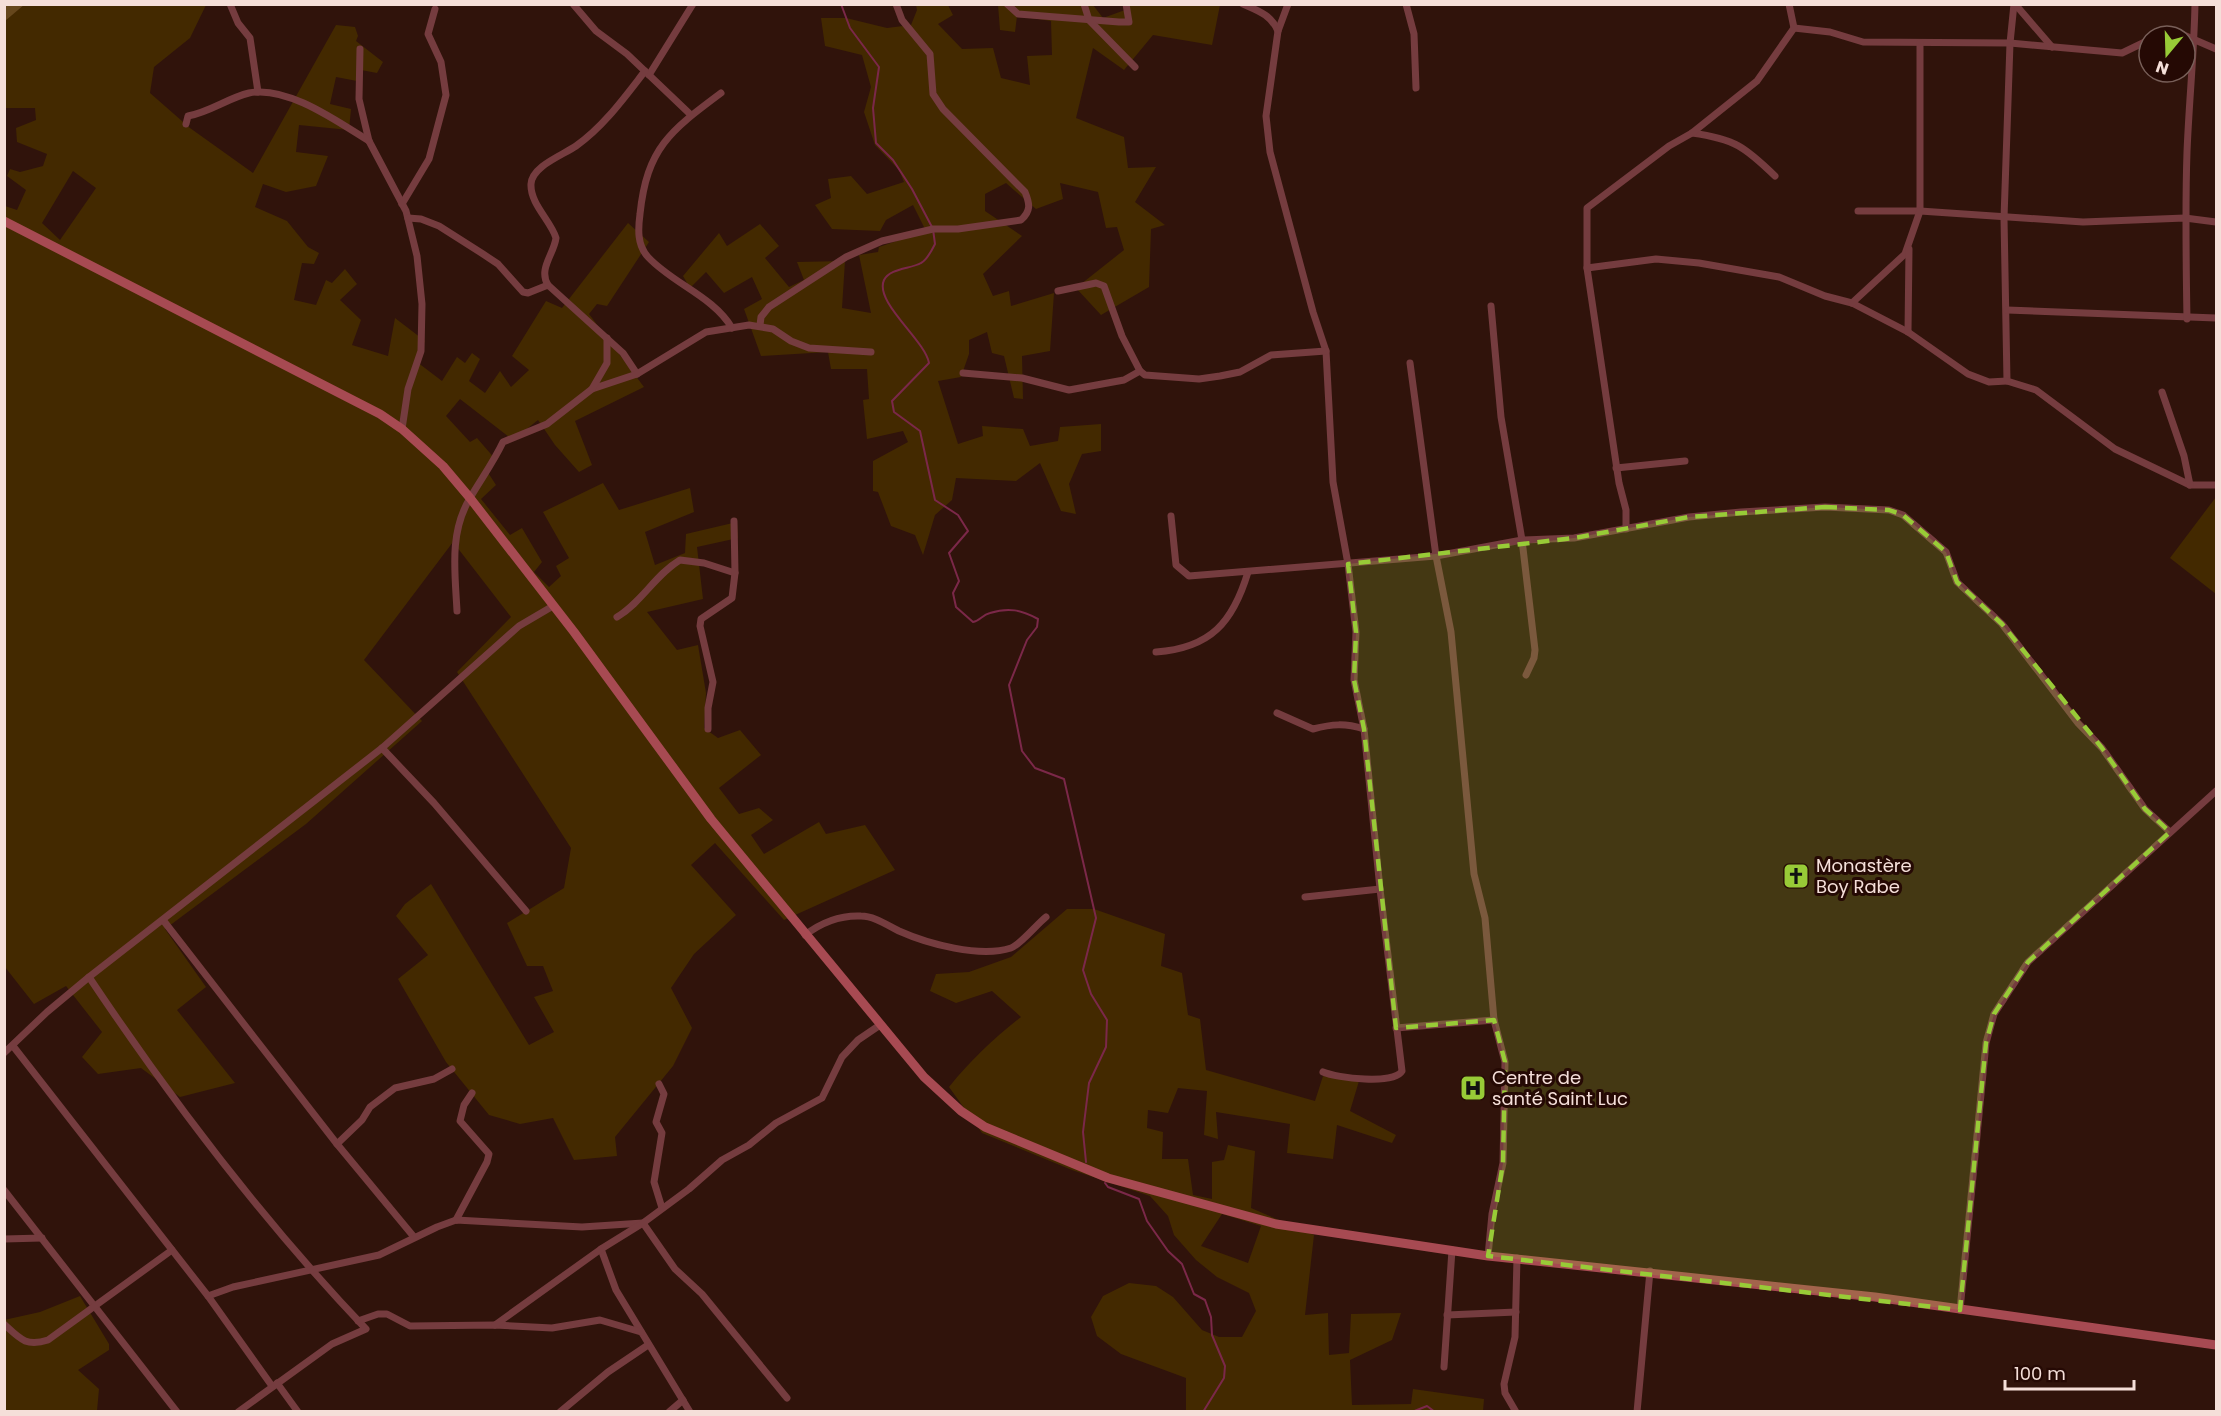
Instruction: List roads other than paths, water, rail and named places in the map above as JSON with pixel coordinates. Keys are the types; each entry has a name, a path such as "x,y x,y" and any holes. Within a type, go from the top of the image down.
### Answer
{"main road":[{"path":"4,220 380,414 402,429 443,466 553,606 711,819 806,935 924,1077 961,1111 985,1127 1108,1178 1276,1224 1488,1256 1650,1271 2217,1345"}],"street":[{"path":"230,4 238,23 250,38 258,92"},
{"path":"573,4 596,31 647,73 691,115"},
{"path":"637,374 623,353 543,278 556,238 553,228 534,197 531,184 536,172 593,132 616,108 647,73 693,4"},
{"path":"760,325 761,317 769,307 846,257 882,241 933,229 958,229 1021,220 1028,214 1030,205 1025,192 943,109 933,94 930,54 902,20 896,4"},
{"path":"1007,4 1018,14 1129,22 1126,4"},
{"path":"1084,4 1089,20 1135,68"},
{"path":"1244,4 1274,21 1278,31"},
{"path":"1288,4 1278,31 1266,116 1270,152 1312,312 1326,351 1333,482 1348,564 1356,632 1354,680 1364,729 1402,1071 1400,1075 1350,1079 1323,1072"},
{"path":"1406,4 1414,34 1416,88"},
{"path":"1626,529 1626,510 1616,468 1587,268 1587,208 1669,146 1692,133 1757,81 1794,28 1790,4"},
{"path":"2007,381 2004,218 2010,43 2014,4"},
{"path":"2014,4 2052,47"},
{"path":"2194,24 2195,4"},
{"path":"402,204 429,159 446,95 441,62 428,34 435,9"},
{"path":"1794,28 1830,32 1863,42 2010,43 2122,53 2137,46"},
{"path":"2197,41 2217,49"},
{"path":"1852,303 1905,254 1920,211 1920,42"},
{"path":"360,49 359,99 369,141 408,218 417,256 423,332 417,367 405,401 402,429"},
{"path":"2187,319 2185,218 2192,84"},
{"path":"186,124 188,116 210,110 249,93 258,92 288,97 369,141"},
{"path":"721,93 691,115 657,150 647,170 638,228 640,246 648,258 700,298 717,306 732,328"},
{"path":"1692,133 1723,139 1747,149 1775,176"},
{"path":"1858,211 1920,211 2083,222 2185,218 2217,222"},
{"path":"408,218 421,219 439,226 483,254 498,264 524,292 548,285"},
{"path":"1908,332 1909,246"},
{"path":"1587,268 1656,259 1699,263 1779,277 1825,296 1852,303 1908,332 1968,375 1989,382 2007,381 2036,390 2115,449 2190,485 2217,485"},
{"path":"1058,291 1096,283 1104,286 1122,336 1140,371 1145,375 1199,379 1240,372 1271,355 1326,351"},
{"path":"1491,306 1501,417 1522,540 1535,650 1527,675"},
{"path":"2007,310 2187,319 2217,318"},
{"path":"457,611 454,544 460,518 470,498 486,476 503,442 548,424 592,389 637,374 706,332 760,325 809,348 871,352"},
{"path":"592,389 607,363 607,338"},
{"path":"1410,363 1436,556 1451,632 1474,874 1485,918 1494,1020 1506,1062 1503,1163 1492,1214 1488,1256"},
{"path":"963,373 1022,378 1069,390 1124,380 1140,371"},
{"path":"2162,392 2184,456 2190,485"},
{"path":"1616,468 1685,461"},
{"path":"1171,516 1176,565 1188,576 1436,556 1522,540 1574,538 1689,517 1825,507 1878,509 1903,515 1946,552 1958,582 2002,624 2078,723 2102,748 2145,809 2170,832"},
{"path":"708,729 708,708 713,682 700,626 702,619 732,598 735,573 734,521"},
{"path":"617,617 631,608 668,567 680,560 704,563 735,573"},
{"path":"1156,652 1193,645 1224,623 1235,609 1248,572"},
{"path":"4,1053 47,1012 89,977 382,748 519,626 553,606"},
{"path":"1276,713 1313,729 1332,724 1348,724 1364,729"},
{"path":"382,748 434,803 526,911"},
{"path":"1960,1310 1986,1043 1994,1014 2028,962 2217,791"},
{"path":"1305,897 1380,889"},
{"path":"806,935 819,924 838,918 862,916 937,944 973,951 995,950 1013,948 1046,917"},
{"path":"163,920 337,1144 414,1237"},
{"path":"89,977 152,1070 310,1269 366,1329 332,1344 238,1412"},
{"path":"1396,1028 1494,1020"},
{"path":"495,1325 601,1249 643,1223 689,1189 722,1160 749,1145 776,1123 822,1098 842,1057 858,1040 880,1025"},
{"path":"13,1046 298,1412"},
{"path":"337,1144 362,1120 370,1107 395,1088 434,1079 452,1070"},
{"path":"659,1084 664,1094 656,1122 662,1133 654,1182 662,1208"},
{"path":"456,1221 489,1154 460,1121 464,1105 472,1093"},
{"path":"4,1190 97,1306 177,1412"},
{"path":"208,1296 233,1287 379,1255 414,1237 456,1221 582,1227 643,1223"},
{"path":"643,1223 675,1269 702,1294 787,1398"},
{"path":"4,1239 42,1238"},
{"path":"601,1249 616,1290 690,1412"},
{"path":"4,1324 18,1337 35,1344 48,1340 172,1250"},
{"path":"1444,1367 1452,1250"},
{"path":"1516,1412 1504,1393 1504,1384 1515,1345 1517,1258"},
{"path":"1637,1412 1650,1271"},
{"path":"1447,1315 1516,1312"},
{"path":"358,1321 378,1314 387,1314 410,1326 495,1325 552,1328 600,1320 641,1332"},
{"path":"560,1412 608,1372 648,1345"},
{"path":"669,1412 684,1400"}],"waterway":[{"path":"841,4 850,28 879,67 873,108 876,143 893,160 912,189 933,229 935,244 923,262 891,273 884,280 883,289 886,299 919,343 929,363 892,401 894,412 920,431 935,500 958,515 968,531 949,553 959,581 953,593 956,607 973,622 987,614 1003,610 1026,613 1038,619 1037,627 1027,640 1009,685 1022,751 1035,768 1064,779 1096,918 1083,970 1091,994 1107,1020 1106,1047 1089,1083 1083,1132 1086,1162"},
{"path":"1105,1183 1108,1187 1139,1199 1147,1221 1168,1251 1182,1264 1194,1294 1205,1300 1211,1317 1212,1335 1225,1366 1224,1378 1203,1412"},
{"path":"1412,1412 1427,1406 1435,1412"}],"place":[{"name":"Monastère Boy Rabe","path":"1796,876"},
{"name":"Centre de santé Saint Luc","path":"1473,1088"}]}
